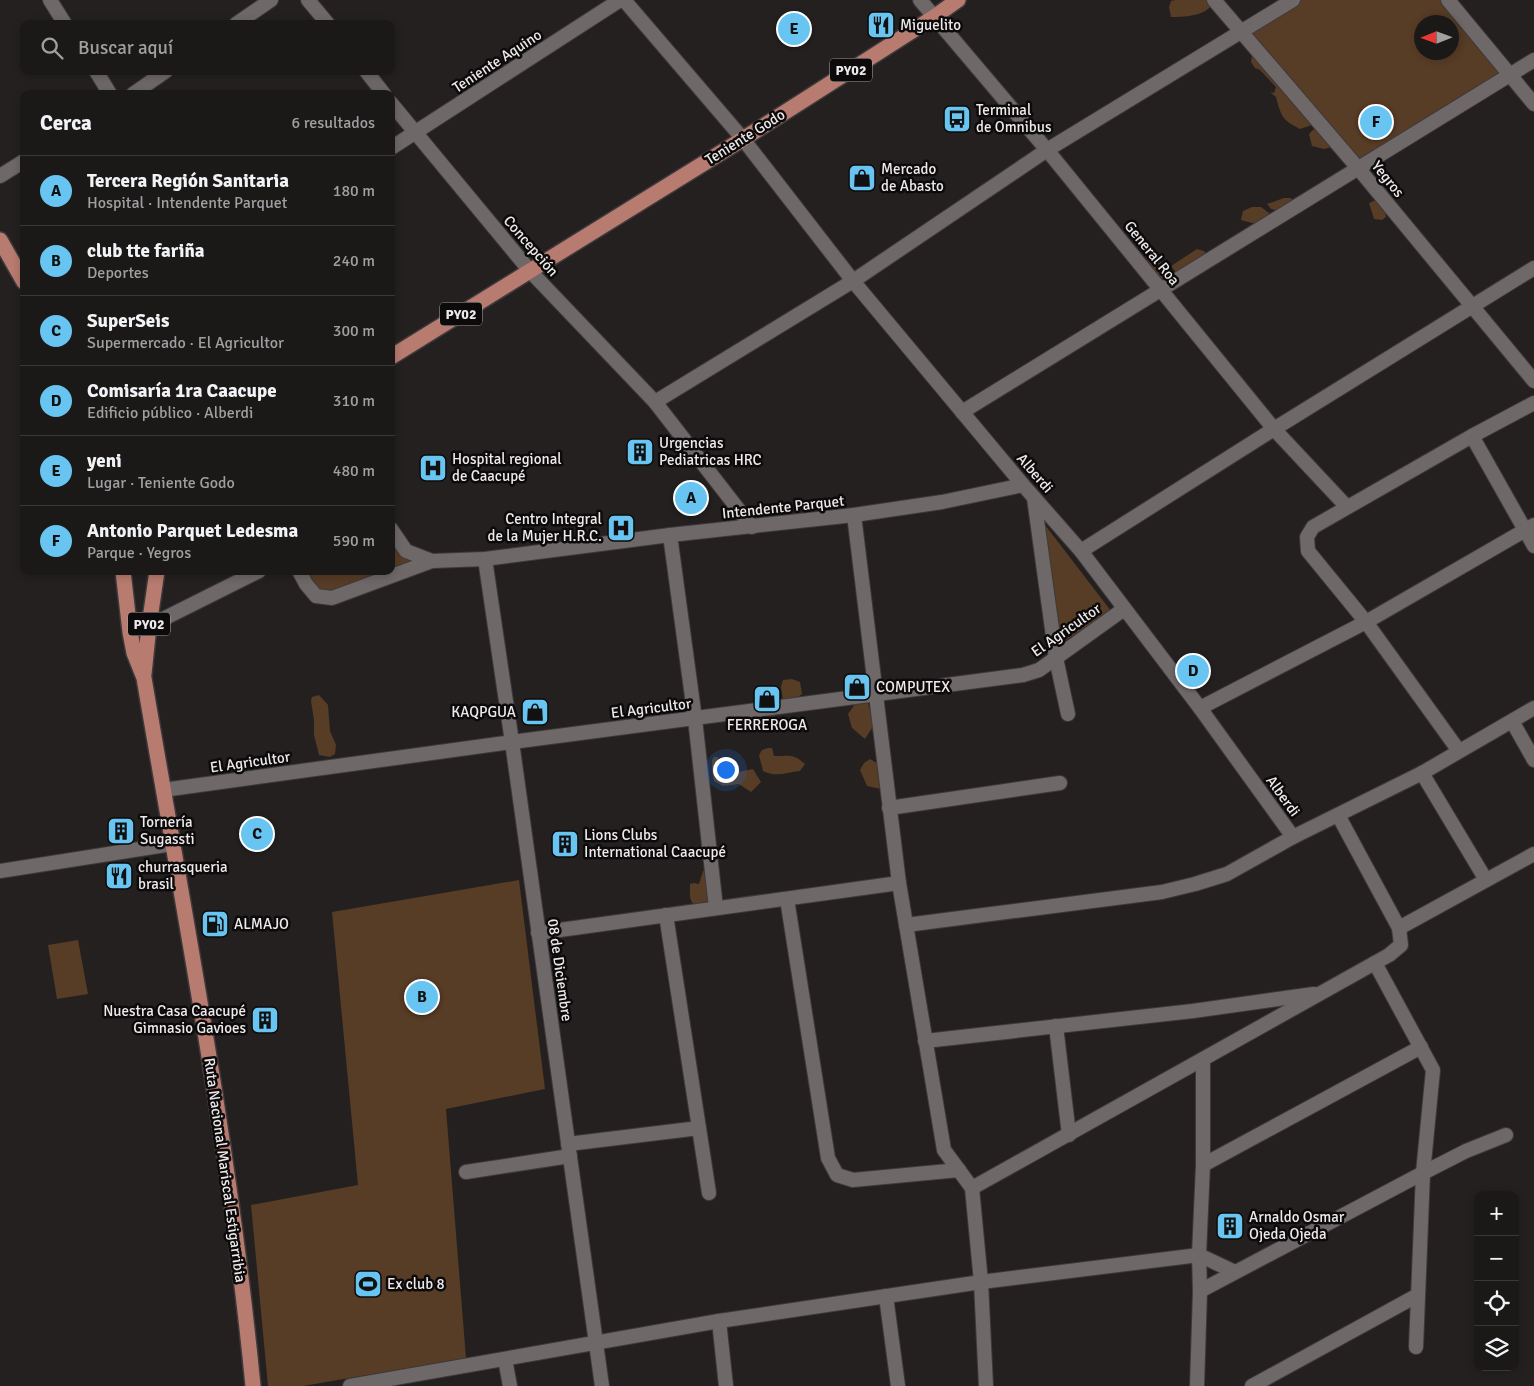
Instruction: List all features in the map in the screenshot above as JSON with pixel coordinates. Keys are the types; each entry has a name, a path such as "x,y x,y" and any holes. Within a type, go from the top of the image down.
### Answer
{"main road":[{"name":"Teniente Godo","path":"530,271 743,139 960,0"},
{"path":"0,240 20,275"},
{"name":"PY02","path":"395,355 530,271"},
{"name":"Ruta Nacional Mariscal Estigarribia","path":"123,575 130,632 134,654 144,678 223,1146 245,1302 253,1386"},
{"name":"PY02","path":"144,678 156,575"}],"street":[{"path":"50,0 62,20"},
{"path":"242,20 271,0"},
{"path":"308,0 325,20"},
{"name":"Teniente Aquino","path":"395,146 620,0"},
{"name":"Alberdi","path":"624,0 743,139 853,281 1022,484 1081,551 1200,708 1292,837"},
{"name":"General Roa","path":"920,0 1048,150 1274,429 1347,507"},
{"name":"Yegros","path":"1214,0 1358,168 1534,381"},
{"path":"656,402 853,281 1048,150 1293,0"},
{"path":"1448,0 1534,104"},
{"path":"962,412 1534,60"},
{"path":"98,75 108,90"},
{"path":"138,90 160,75"},
{"path":"369,75 381,90"},
{"name":"Concepción","path":"395,108 530,271 656,402 752,526"},
{"path":"0,176 20,164"},
{"path":"1081,551 1534,268"},
{"path":"1459,751 1366,622 1308,551 1307,537 1313,527 1472,436 1534,403"},
{"path":"1472,436 1530,528 1534,546"},
{"name":"Intendente Parquet","path":"432,561 485,559 854,515 942,502 1022,484"},
{"path":"1034,497 1056,658 1068,714"},
{"path":"854,515 899,883 944,1150 972,1188 981,1282 986,1386"},
{"path":"1200,708 1366,622 1530,528"},
{"path":"395,535 406,551 432,561"},
{"path":"670,536 716,908"},
{"name":"08 de Diciembre","path":"485,559 602,1386"},
{"path":"395,575 432,561"},
{"path":"149,626 251,575"},
{"path":"301,575 316,596 332,598 394,575"},
{"name":"El Agricultor","path":"163,790 1023,675 1039,670 1124,609"},
{"path":"906,925 1162,892 1227,874 1292,837 1422,773 1534,708"},
{"path":"1512,721 1534,760"},
{"path":"1422,773 1486,880"},
{"path":"890,808 1060,783"},
{"path":"972,1188 1390,955 1401,945 1399,928 1338,816"},
{"path":"0,871 172,844"},
{"path":"1399,928 1534,854"},
{"path":"538,933 899,883"},
{"path":"787,899 828,1158 836,1175 853,1180 959,1170"},
{"path":"666,915 709,1193"},
{"path":"1375,963 1433,1070 1423,1173 1416,1346"},
{"path":"925,1041 1193,1010 1323,992"},
{"path":"1056,1026 1069,1135"},
{"path":"1203,1165 1421,1047"},
{"path":"1197,1386 1200,1291 1199,1255 1203,1165 1203,1060"},
{"path":"466,1172 569,1150 699,1128"},
{"path":"1200,1291 1466,1151 1506,1135"},
{"path":"350,1386 720,1321 981,1282 1199,1255 1235,1272"},
{"path":"1252,1386 1418,1295"},
{"path":"886,1296 898,1386"},
{"path":"720,1321 726,1386"},
{"path":"505,1359 510,1386"}],"shaded area":[{"path":"1207,0 1211,6 1198,14 1171,17 1169,7 1171,1"},
{"path":"1293,0 1448,0 1509,75 1358,168 1241,31"},
{"path":"1252,56 1260,61 1310,119 1312,125 1300,129 1283,117 1276,97 1270,92 1274,93 1276,87 1260,70 1255,68 1251,62"},
{"path":"1314,129 1332,147 1324,149 1312,146 1309,134"},
{"path":"1284,198 1290,198 1295,201 1280,211 1271,209 1267,204"},
{"path":"1378,199 1385,210 1386,217 1382,220 1374,219 1369,203"},
{"path":"1252,207 1261,207 1269,213 1269,217 1256,224 1241,220 1243,211"},
{"path":"1197,249 1204,251 1208,256 1178,275 1171,266"},
{"path":"1146,258 1161,262 1175,277 1167,281 1160,277"},
{"path":"1042,521 1111,611 1060,644"},
{"path":"395,535 406,551 432,561 395,572"},
{"path":"302,575 386,575 316,596"},
{"path":"792,679 800,682 802,694 793,701 783,700 781,687 783,680"},
{"path":"319,695 328,705 330,731 336,745 335,754 330,757 319,755 314,735 311,701 312,697"},
{"path":"868,703 874,725 865,739 852,728 848,714 855,704"},
{"path":"775,711 775,723 769,730 756,731 753,718 756,713"},
{"path":"772,748 774,756 794,757 805,764 800,771 772,774 763,771 759,755 762,750"},
{"path":"714,757 718,757 721,772 738,772 753,769 761,782 751,792 739,784 723,786 714,781 712,760"},
{"path":"870,759 880,765 881,789 867,786 860,770 864,763"},
{"path":"703,871 708,872 710,903 697,907 691,900 690,884 699,884"},
{"path":"519,880 545,1089 446,1109 466,1358 303,1386 268,1386 251,1205 358,1185 332,912"},
{"path":"78,940 88,994 57,999 48,945"}],"place":[{"name":"Miguelito","path":"881,25"},
{"name":"yeni","path":"794,29"},
{"name":"Terminal de Omnibus","path":"957,119"},
{"name":"Antonio Parquet Ledesma","path":"1376,122"},
{"name":"Mercado de Abasto","path":"862,178"},
{"name":"Urgencias Pediatricas HRC","path":"640,452"},
{"name":"Hospital regional de Caacupé","path":"433,468"},
{"name":"Tercera Región Sanitaria","path":"691,498"},
{"name":"Centro Integral de la Mujer H.R.C.","path":"621,528"},
{"name":"Comisaría 1ra Caacupe","path":"1193,671"},
{"name":"COMPUTEX","path":"857,687"},
{"name":"FERREROGA","path":"767,699"},
{"name":"KAQPGUA","path":"535,712"},
{"name":"Tornería Sugassti","path":"121,831"},
{"name":"SuperSeis","path":"257,834"},
{"name":"Lions Clubs International Caacupé","path":"565,844"},
{"name":"churrasqueria brasil","path":"119,876"},
{"name":"ALMAJO","path":"215,924"},
{"name":"club tte fariña","path":"422,997"},
{"name":"Nuestra Casa Caacupé Gimnasio Gavioes","path":"265,1020"},
{"name":"Arnaldo Osmar Ojeda Ojeda","path":"1230,1226"},
{"name":"Ex club 8","path":"368,1284"}]}
